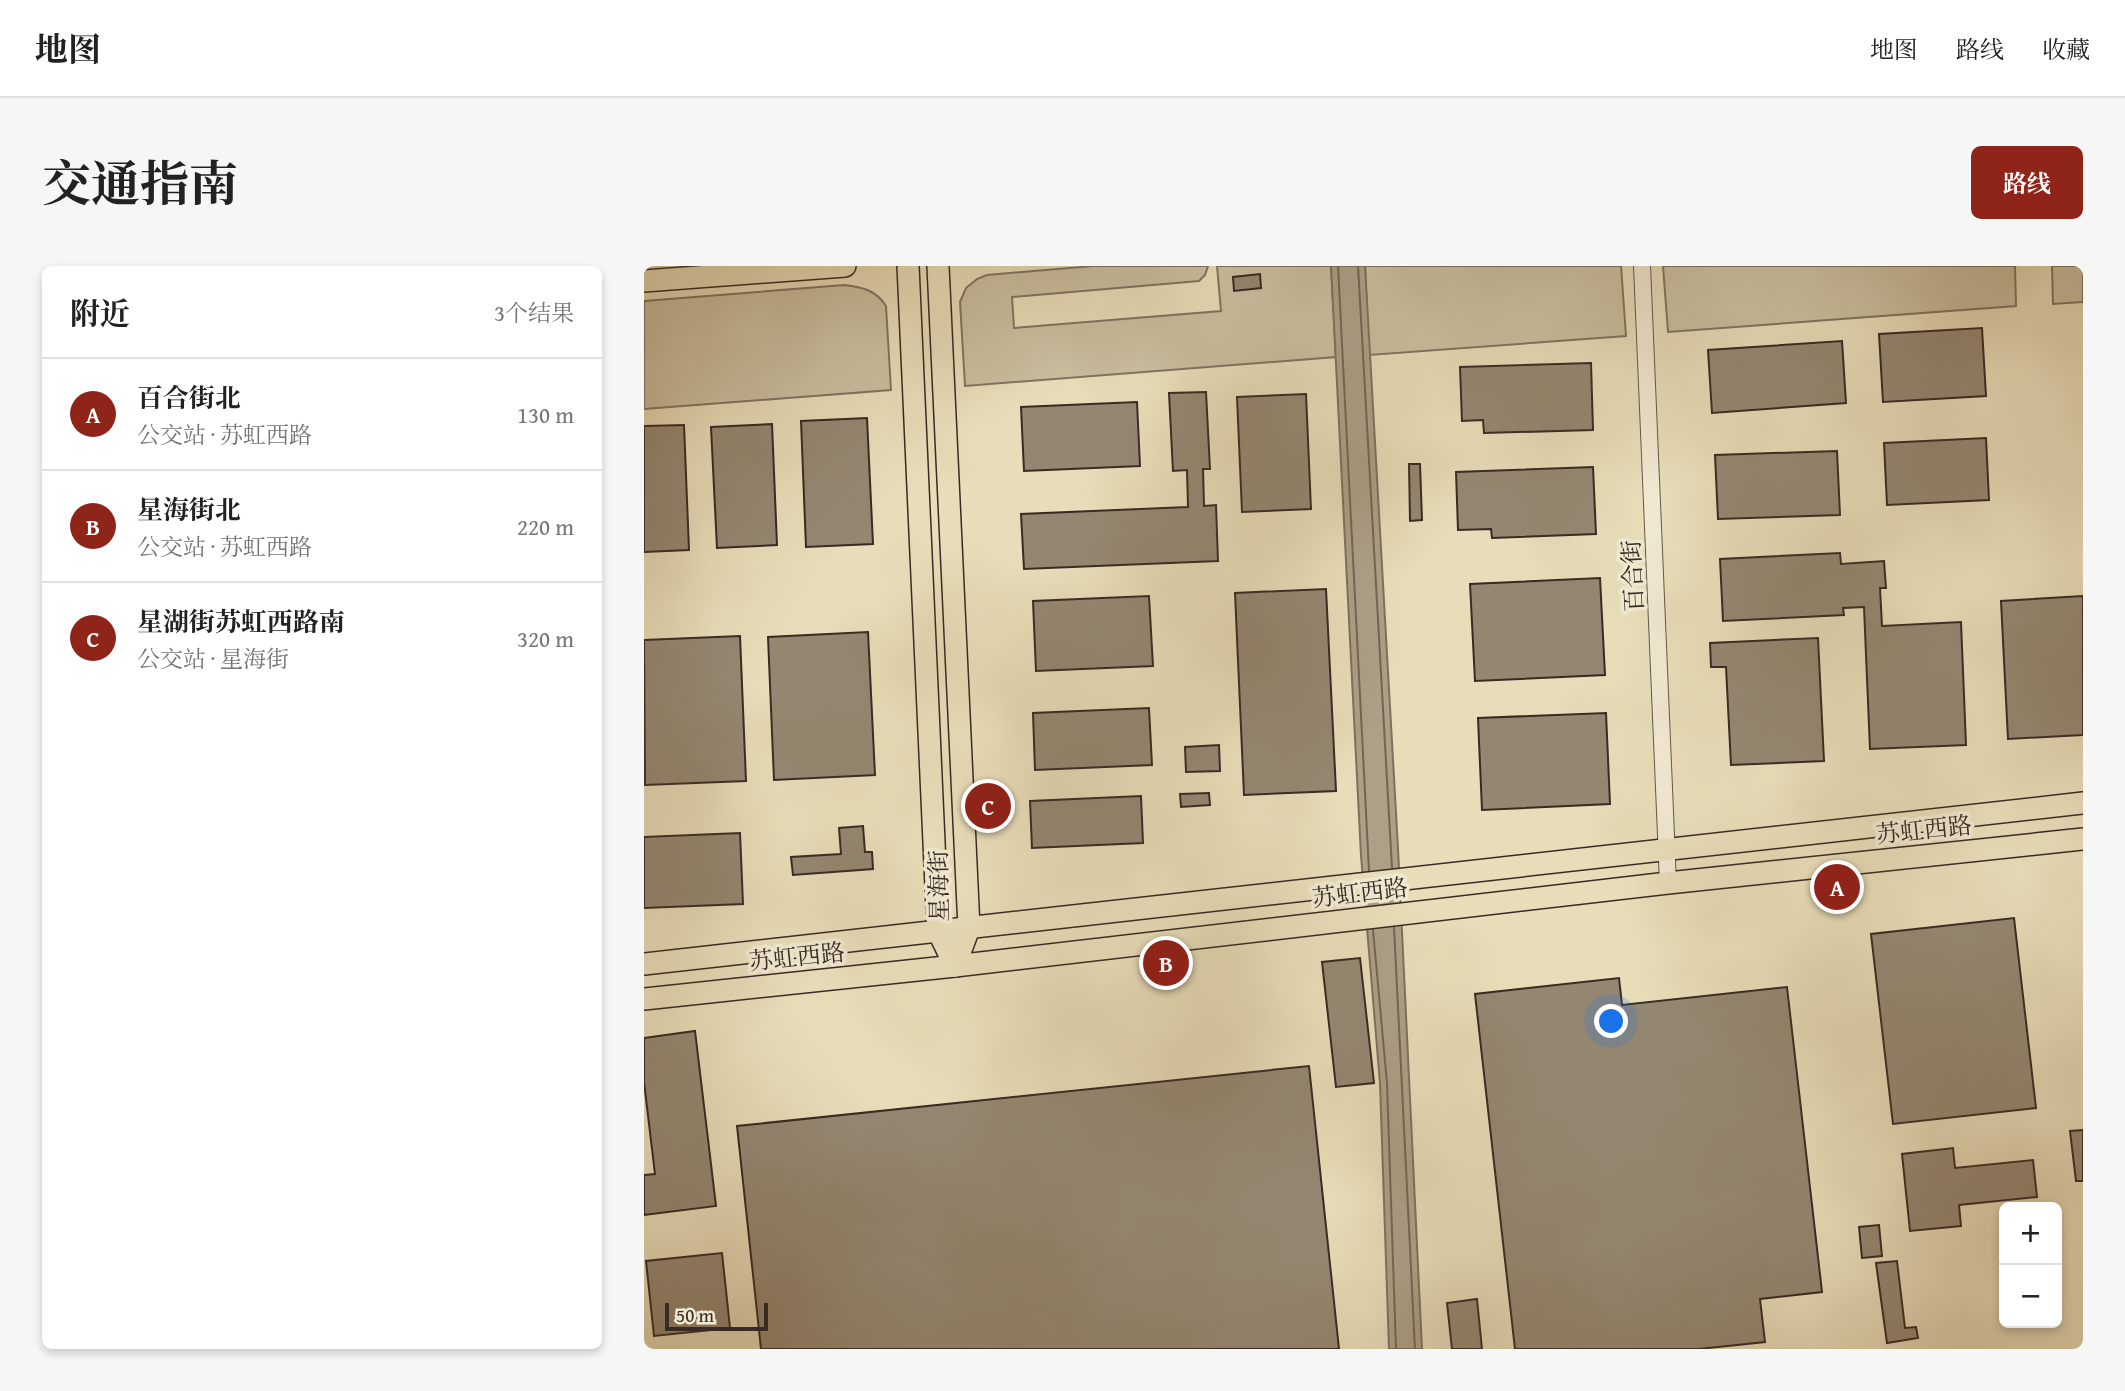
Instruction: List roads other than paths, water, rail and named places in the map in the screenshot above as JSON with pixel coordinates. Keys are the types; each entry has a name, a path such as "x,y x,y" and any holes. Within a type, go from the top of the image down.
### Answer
{"main road":[{"path":"644,281 845,266"},
{"name":"星海街","path":"908,266 939,931 955,966"},
{"name":"星海街","path":"938,266 968,928 955,966"},
{"name":"苏虹西路","path":"644,964 2083,803"},
{"name":"苏虹西路","path":"644,999 955,966 1668,883 2083,839"}],"street":[{"name":"百合街","path":"1642,266 1668,883"}],"water":[{"path":"1331,266 1365,266 1398,848 1422,1349 1389,1349 1380,1083 1361,856"}],"place":[{"name":"星湖街苏虹西路南","path":"988,806"},
{"name":"百合街北","path":"1837,887"},
{"name":"星海街北","path":"1166,963"}]}
